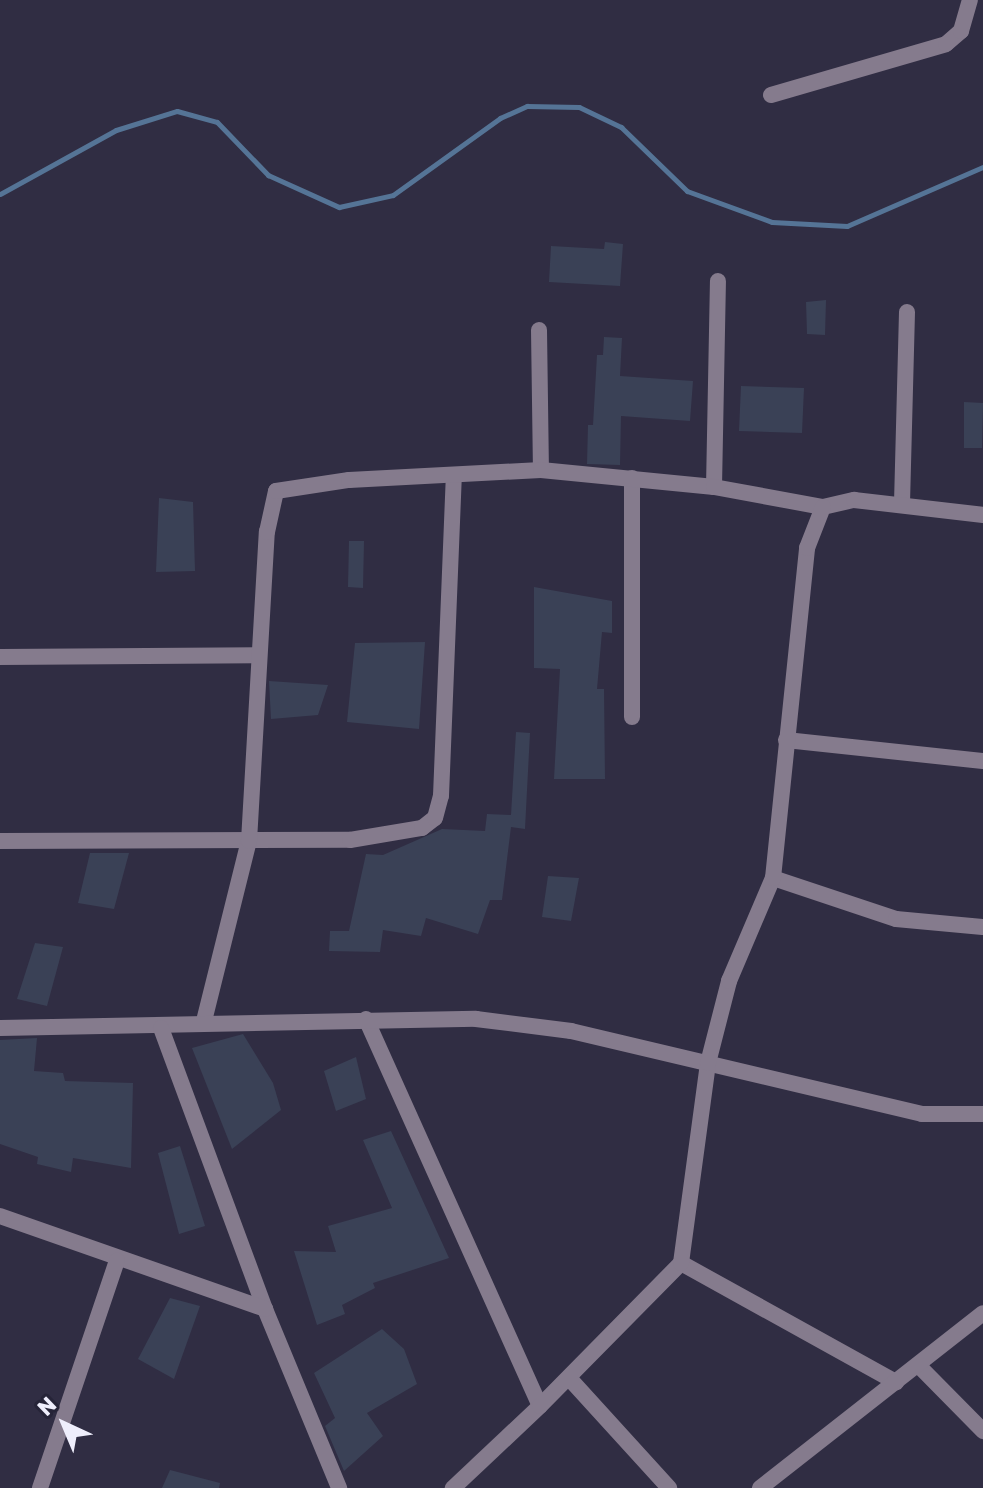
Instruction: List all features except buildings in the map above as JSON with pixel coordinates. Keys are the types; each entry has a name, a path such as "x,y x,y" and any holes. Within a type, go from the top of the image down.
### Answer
{"street":[{"path":"771,95 946,44 961,31 970,0"},
{"path":"714,487 718,281"},
{"path":"902,503 907,312"},
{"path":"539,330 541,470"},
{"path":"204,1021 249,841 267,532 276,491 349,480 541,470 714,487 823,507 854,500 902,503 983,515"},
{"path":"0,841 350,840 422,828 435,818 441,796 454,476"},
{"path":"632,478 632,717"},
{"path":"453,1488 569,1378 681,1263 708,1063 729,981 773,878 807,548 823,507"},
{"path":"0,657 258,655"},
{"path":"786,740 983,761"},
{"path":"773,878 896,919 983,927"},
{"path":"366,1019 540,1406"},
{"path":"0,1028 161,1028 204,1021 476,1019 571,1031 922,1114 983,1114"},
{"path":"161,1028 265,1309 339,1488"},
{"path":"0,1216 117,1261 265,1309"},
{"path":"40,1488 117,1261"},
{"path":"681,1263 896,1382"},
{"path":"760,1488 983,1313"},
{"path":"918,1365 983,1431"},
{"path":"569,1378 669,1488"}],"waterway":[{"path":"0,194 116,130 177,111 217,122 268,175 339,207 393,195 500,118 527,106 579,107 621,127 687,191 772,222 847,226 983,167"}]}
